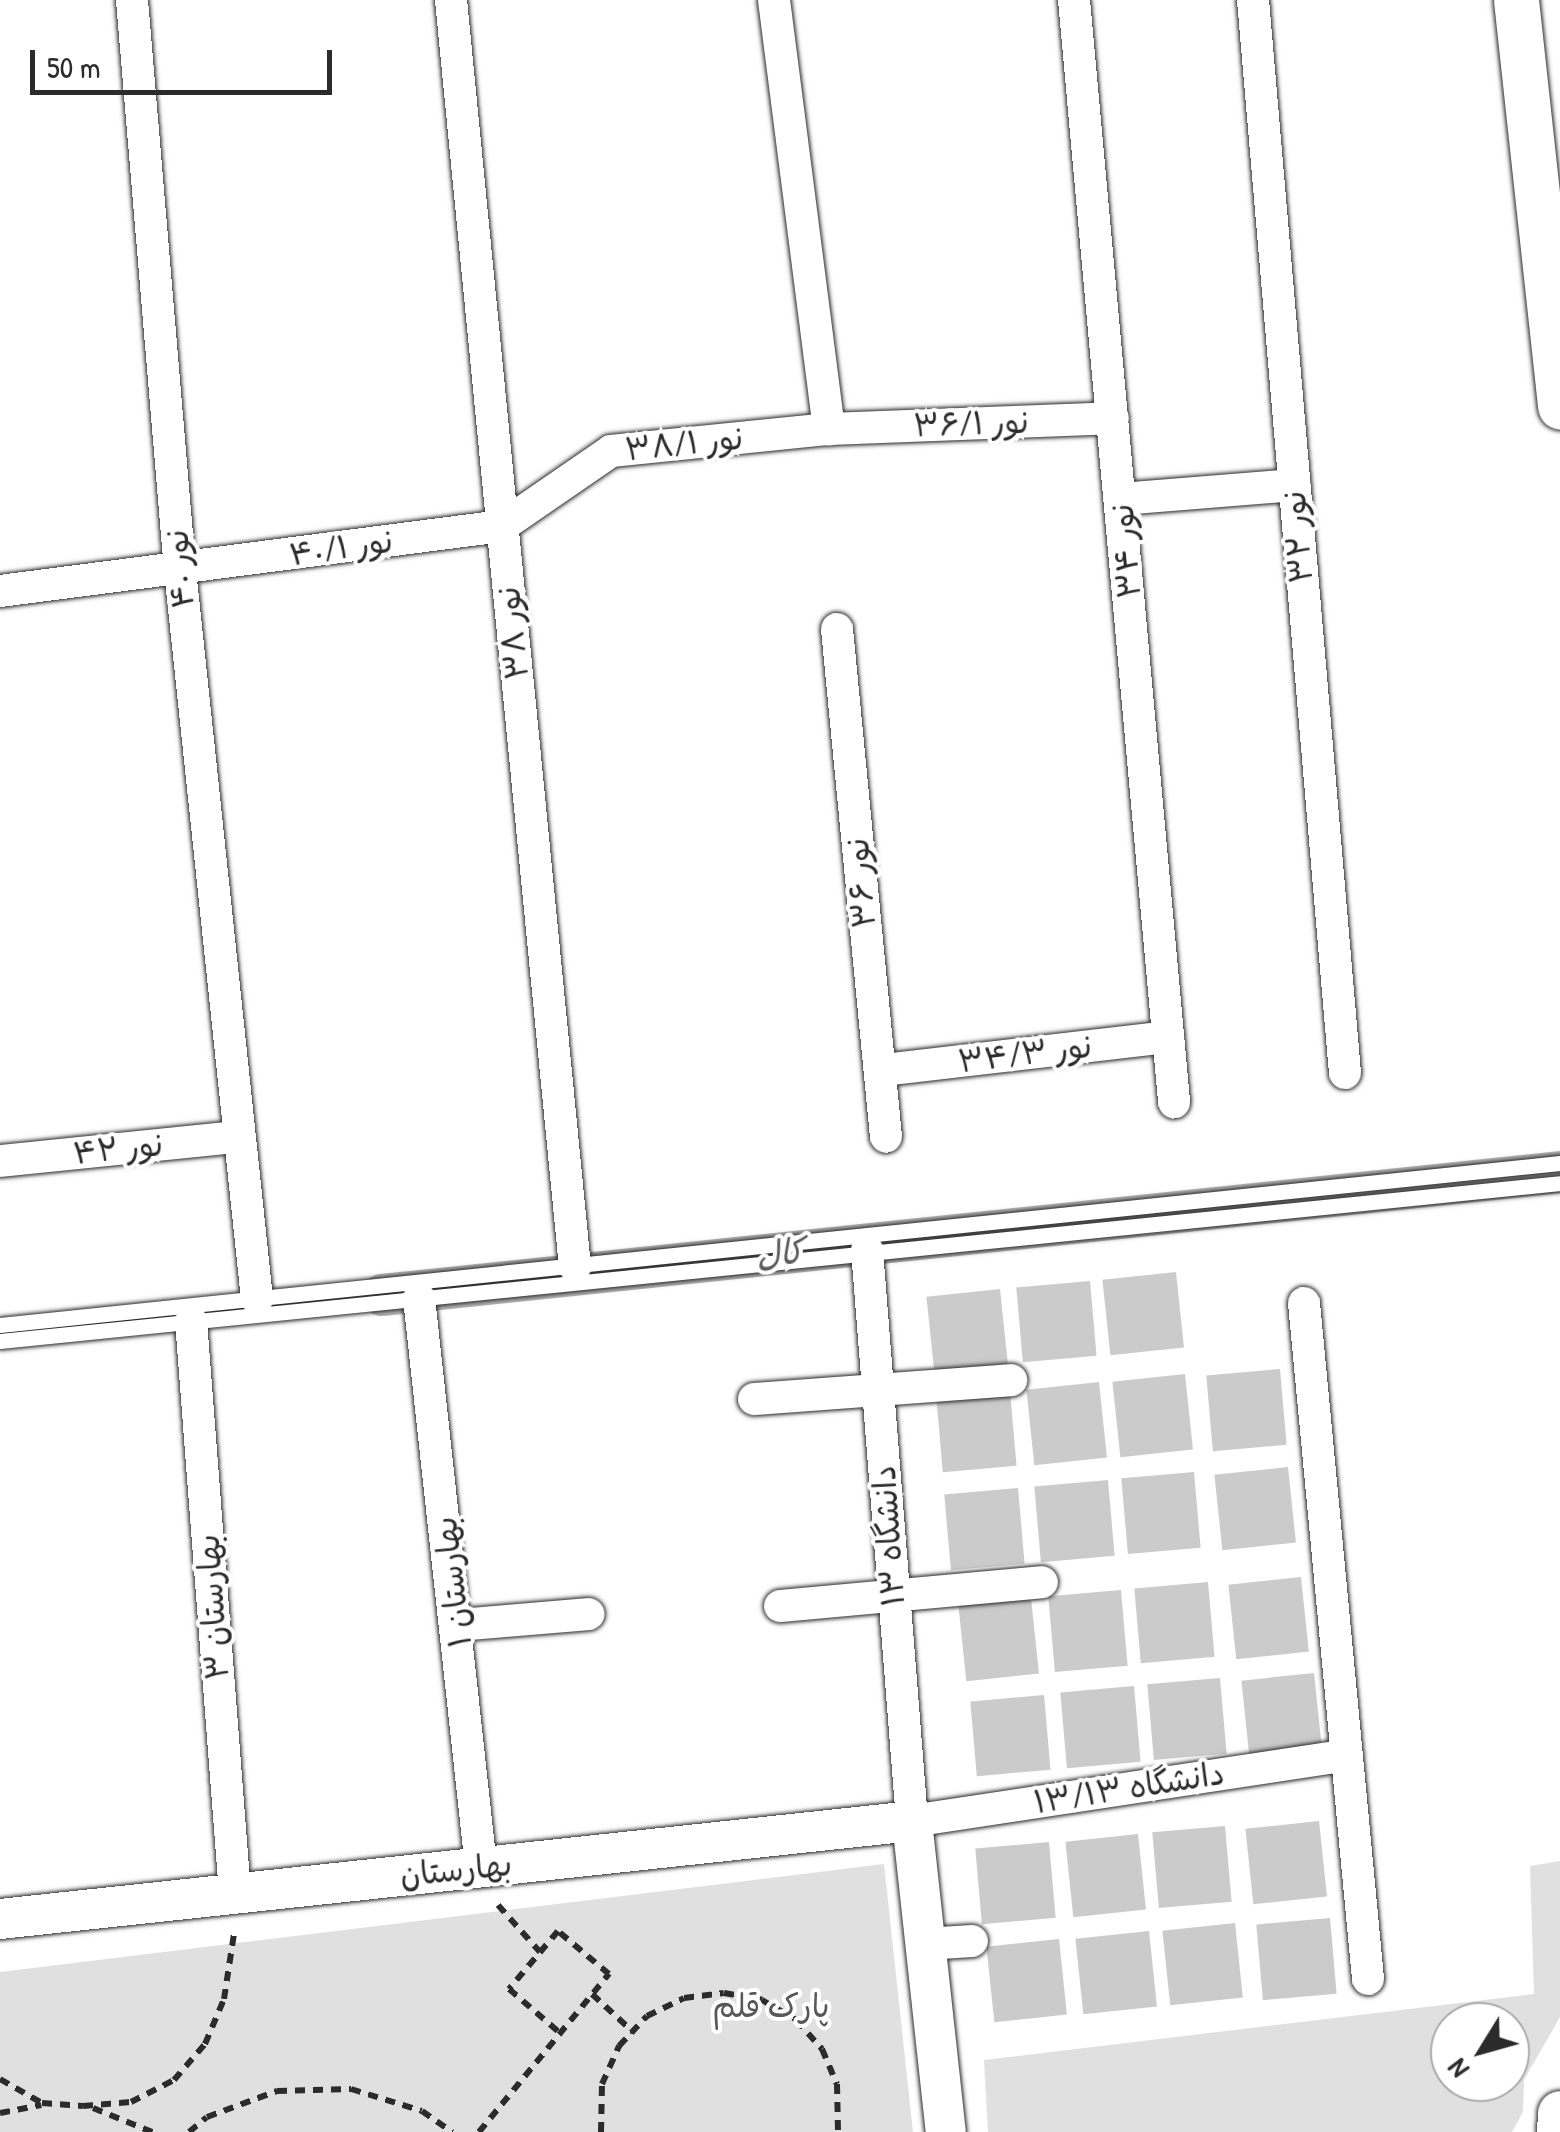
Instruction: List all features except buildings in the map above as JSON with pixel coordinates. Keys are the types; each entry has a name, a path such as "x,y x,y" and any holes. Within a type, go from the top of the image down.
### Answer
{"main road":[{"path":"1516,0 1560,407"},
{"path":"1558,2132 1560,2113"}],"street":[{"name":"نور ۴۰","path":"132,0 180,570 236,1136 257,1299"},
{"name":"نور ۳۸","path":"451,0 576,1267"},
{"path":"774,0 829,429"},
{"name":"نور ۳۴","path":"1074,0 1174,1102"},
{"name":"نور ۳۲","path":"1253,0 1345,1073"},
{"name":"نور ۳۶/۱","path":"829,429 1113,418"},
{"name":"نور ۳۸/۱","path":"502,526 611,451 829,429"},
{"path":"1122,499 1294,484"},
{"name":"نور ۴۰/۱","path":"0,591 502,526"},
{"name":"نور ۳۶","path":"837,628 883,1070 886,1137"},
{"name":"نور ۳۴/۳","path":"883,1070 1168,1036"},
{"name":"نور ۴۲","path":"0,1160 236,1136"},
{"name":"دانشگاه ۱۳","path":"867,1250 912,1821"},
{"name":"بهارستان ۱","path":"419,1298 458,1625 481,1867"},
{"path":"1304,1303 1368,1979"},
{"name":"بهارستان ۳","path":"191,1321 235,1894"},
{"path":"754,1399 1012,1380"},
{"path":"780,1606 1042,1582"},
{"path":"458,1625 589,1614"},
{"name":"دانشگاه ۱۳/۱۳","path":"912,1821 1346,1755"},
{"path":"912,1821 946,2132"},
{"name":"بهارستان","path":"0,1919 912,1821"},
{"path":"925,1944 972,1940"}],"lane":[{"path":"0,1325 1560,1163"},
{"path":"0,1342 867,1250 1560,1183"}],"path":[{"path":"481,1867 502,1914 540,1952"},
{"path":"0,2113 32,2104 83,2106 131,2102 174,2080 206,2044 234,1946 235,1894"},
{"path":"479,2132 608,1974 558,1931 508,1989 560,2032"},
{"path":"601,2132 602,2084 633,2032 684,1998 724,1993 762,2000 796,2020 822,2048 837,2084 838,2132"},
{"path":"592,1994 633,2032"},
{"path":"0,2079 42,2103 83,2106 152,2132"},
{"path":"189,2132 206,2117 276,2091 351,2088 422,2110 452,2132"}],"green space":[{"path":"1560,1861 1560,2017 1530,2070 1530,2002 1467,2002 1534,1994 1530,1866"},
{"name":"پارک قلم","path":"884,1864 913,2132 0,2132 0,1972"},
{"path":"1430,2006 1430,2102 1523,2102 1523,2112 1512,2132 988,2132 984,2060"}],"waterway":[{"name":"کال","path":"382,1295 1560,1172"}]}
